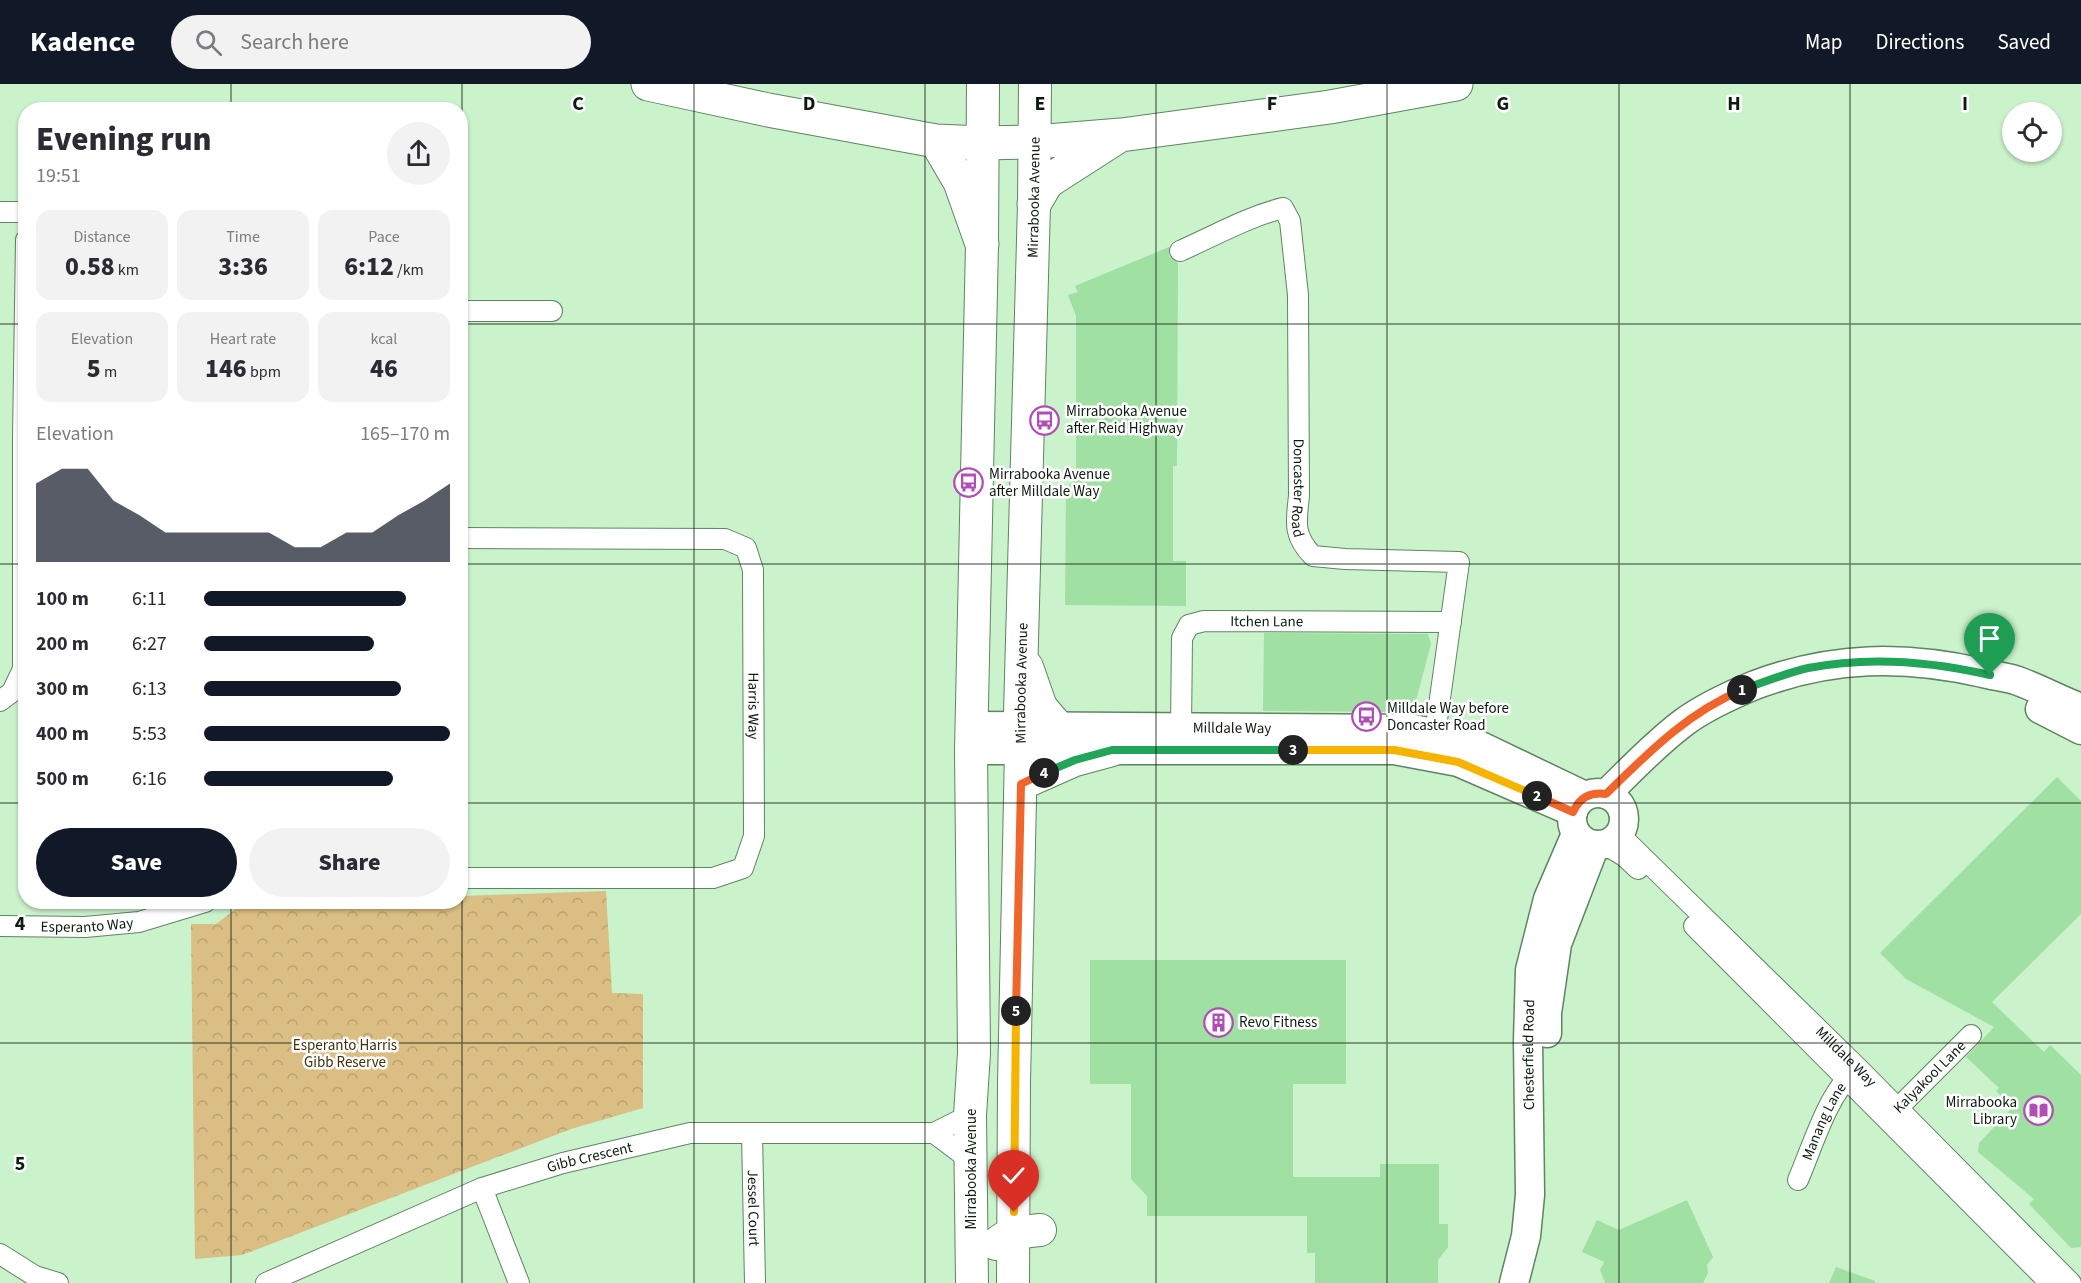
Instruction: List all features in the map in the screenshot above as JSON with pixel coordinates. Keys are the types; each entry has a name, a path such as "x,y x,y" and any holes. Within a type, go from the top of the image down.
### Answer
{"highway":[{"path":"648,84 768,110 936,141 983,143 1035,142 1121,135 1330,107 1456,84"},
{"path":"1034,204 1047,182 1121,135"},
{"path":"936,141 960,182 982,244"}],"main road":[{"name":"Mirrabooka Avenue","path":"972,1283 970,1115 974,1053 971,738 982,244 983,84"},
{"name":"Mirrabooka Avenue","path":"1013,1283 1027,1232 1014,1083 1035,84"},
{"path":"977,503 992,394 997,388 1006,385 1029,386"},
{"path":"1022,646 1040,705 1058,727"},
{"path":"1021,784 1075,760 1112,750"},
{"path":"974,1053 992,1075 1002,1082 1014,1083"},
{"path":"985,1283 986,1256 993,1246 1004,1237 1027,1232"}],"street":[{"name":"Doncaster Road","path":"1180,251 1236,224 1283,208 1290,221 1298,295 1299,496 1296,526 1302,546 1313,556 1345,559 1459,561 1435,734"},
{"path":"0,212 18,212"},
{"path":"468,311 552,311"},
{"name":"Harris Way","path":"468,538 725,539 747,548 753,570 754,813 754,836 743,868 713,878 468,878"},
{"name":"Itchen Lane","path":"1181,728 1182,638 1189,625 1204,621 1450,622"},
{"name":"Chesterfield Road","path":"1514,1283 1526,1236 1530,1195 1528,1041 1530,970 1548,899 1597,821 1647,753 1684,722 1714,715 1739,692 1805,669 1842,662 1874,660 1909,661 1963,669 2081,730"},
{"path":"0,701 12,692 18,680"},
{"name":"Chesterfield Road","path":"1987,683 2017,681 2081,708"},
{"name":"Milldale Way","path":"1021,739 1058,727 1413,729 1468,740 1597,821 1852,1073 2050,1283"},
{"name":"Milldale Way","path":"971,738 1021,739 1112,750 1394,750 1458,762 1597,821"},
{"name":"Chesterfield Road","path":"1528,1283 1535,1262 1545,1194 1548,1089 1546,1013 1557,944 1597,821"},
{"name":"Esperanto Way","path":"0,926 85,927 139,922 182,909"},
{"name":"Kalyakool Lane","path":"1892,1114 1971,1035"},
{"name":"Manang Lane","path":"1798,1180 1835,1094 1852,1073"},
{"name":"Milldale Way","path":"1892,1114 2072,1283"},
{"name":"Gibb Crescent","path":"266,1283 289,1279 482,1188 563,1163 690,1132 934,1133 970,1115"},
{"name":"Jessel Court","path":"753,1132 755,1283"},
{"path":"934,1133 970,1160"},
{"path":"482,1188 519,1283"},
{"path":"0,1254 35,1276 58,1283"}],"green space":[{"name":"Esperanto Harris Gibb Reserve","path":"606,891 612,993 643,994 643,1108 571,1129 242,1255 195,1259 191,924 216,924 236,909 468,909 468,896"}],"building":[{"path":"1169,247 1169,256 1178,263 1177,466 1173,466 1173,561 1186,561 1186,606 1065,605 1066,488 1076,478 1076,316 1068,295 1078,292 1075,286"},
{"path":"1264,633 1428,634 1431,644 1413,712 1263,711"},
{"path":"2057,777 2081,801 2081,914 1992,1002 2044,1052 2050,1045 2081,1075 2081,1247 2071,1248 2029,1204 2034,1199 1978,1152 1979,1143 2013,1107 1996,1091 1999,1088 1966,1057 1994,1027 1906,979 1880,953"},
{"path":"1090,960 1346,960 1346,1084 1293,1084 1293,1177 1380,1177 1380,1164 1439,1164 1439,1224 1448,1224 1448,1247 1438,1260 1438,1283 1315,1283 1315,1253 1307,1253 1307,1216 1147,1216 1147,1196 1131,1179 1131,1084 1090,1084"},
{"path":"1687,1200 1713,1257 1707,1265 1708,1273 1703,1283 1605,1283 1600,1270 1604,1262 1582,1252 1597,1220 1619,1230"},
{"path":"1836,1267 1875,1281 1875,1283 1829,1283"}],"place":[{"name":"Mirrabooka Avenue after Reid Highway","path":"1045,420"},
{"name":"Mirrabooka Avenue after Milldale Way","path":"968,483"},
{"name":"Milldale Way before Doncaster Road","path":"1366,717"},
{"name":"Revo Fitness","path":"1218,1022"},
{"name":"Mirrabooka Library","path":"2038,1111"}],"route":[{"path":"1014,1212 1014,1083 1021,784 1075,760 1112,750 1394,750 1458,762 1573,812 1577,803 1585,796 1595,793 1606,794 1647,753 1684,722 1739,692 1769,680 1805,669 1842,662 1874,660 1909,661 1990,675"}]}
